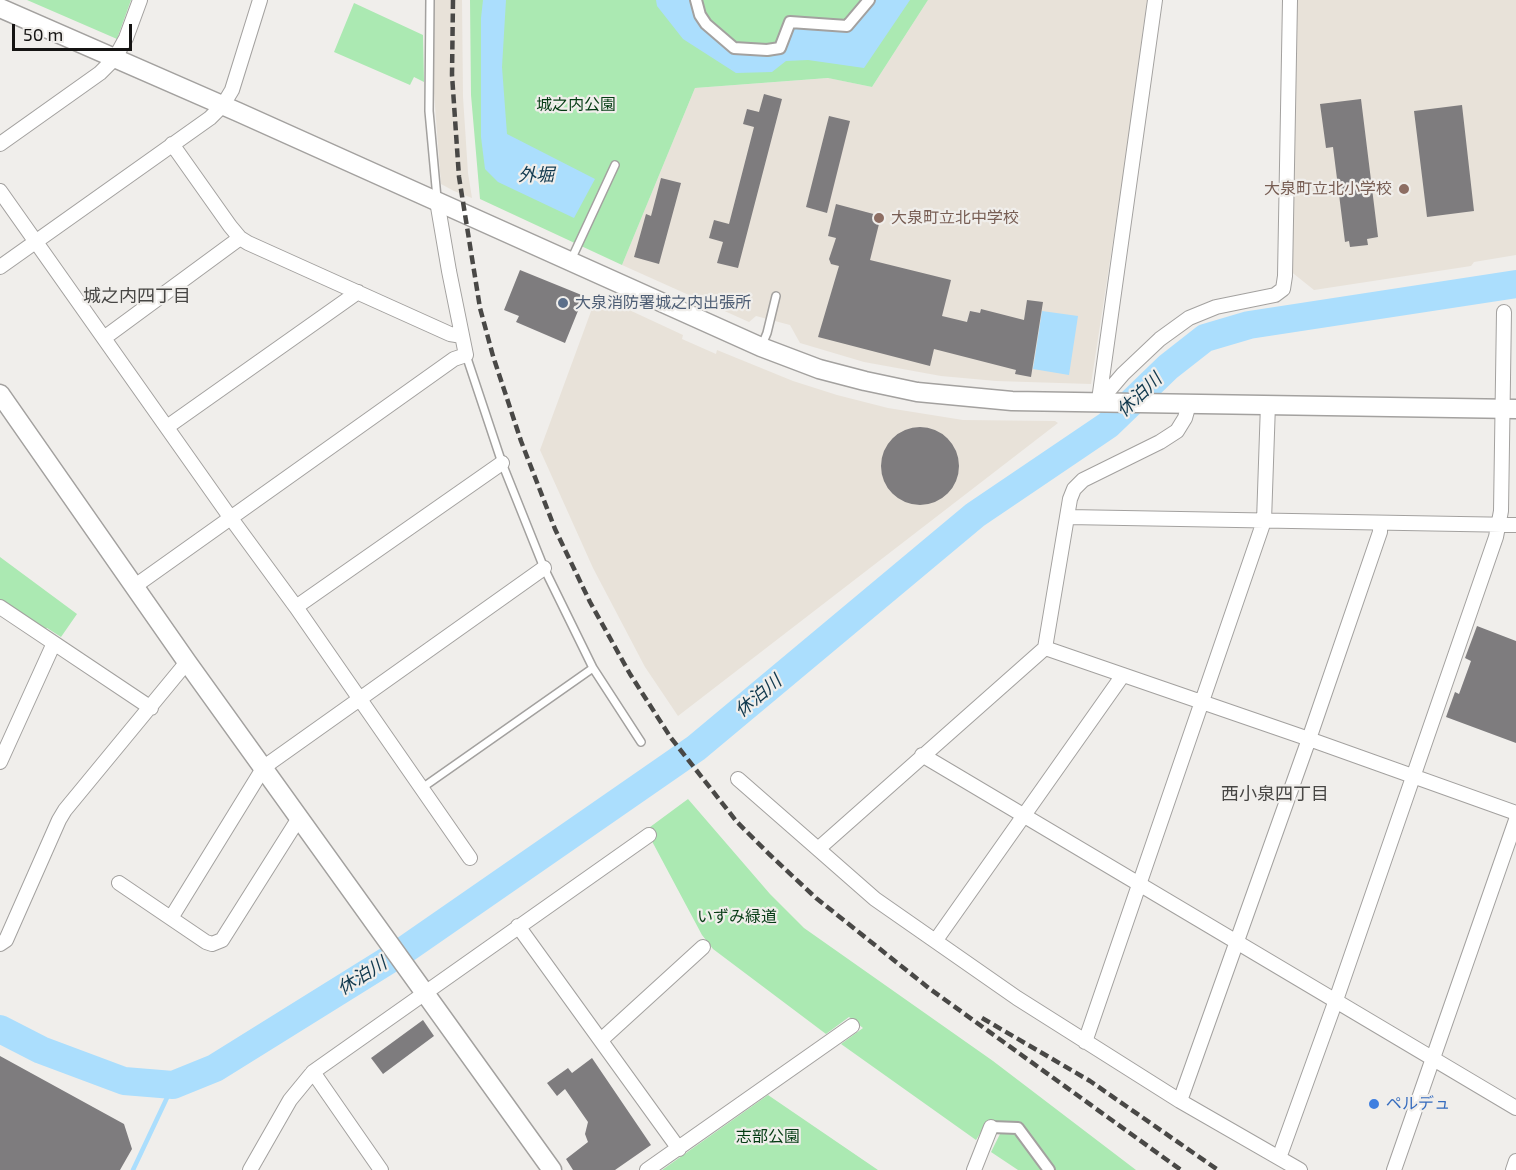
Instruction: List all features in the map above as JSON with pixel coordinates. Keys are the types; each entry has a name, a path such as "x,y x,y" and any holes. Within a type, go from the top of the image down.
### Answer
{"street":[{"path":"0,144 96,75 115,58 126,38 140,0"},
{"path":"0,267 210,118 224,105 232,90 260,0"},
{"path":"696,0 700,15 706,24 734,48 767,50 780,48 790,22 847,26 869,0"},
{"path":"1107,402 1155,0"},
{"path":"1107,402 1123,374 1160,339 1189,318 1216,307 1275,295 1282,289 1285,276 1290,0"},
{"path":"0,8 224,105 761,347 819,369 916,392 1012,401 1510,408"},
{"path":"172,144 240,238 450,334 462,336"},
{"path":"0,191 230,518 296,607 470,858"},
{"path":"135,586 454,359 466,355 437,201"},
{"path":"104,338 240,238"},
{"path":"167,427 358,292"},
{"path":"1279,1158 1336,1000 1499,525 1510,408 1504,312"},
{"path":"0,394 401,962 552,1170"},
{"path":"818,849 1045,648 1074,489 1083,480 1160,442 1177,431 1185,418 1189,404"},
{"path":"1085,1042 1264,521 1268,404"},
{"path":"296,607 502,463"},
{"path":"1068,517 1516,525"},
{"path":"1180,1101 1309,739 1380,532 1380,524"},
{"path":"171,918 264,767 544,568"},
{"path":"0,607 151,708"},
{"path":"0,762 54,643"},
{"path":"1045,648 1202,701 1516,813"},
{"path":"0,944 6,940 59,820 188,662"},
{"path":"936,940 1123,675"},
{"path":"922,755 1516,1108"},
{"path":"738,779 875,899 1017,998 1180,1101 1300,1170"},
{"path":"120,883 212,944 222,940 299,818"},
{"path":"1394,1170 1516,820"},
{"path":"250,1170 290,1100 313,1072 649,835"},
{"path":"518,926 679,1149"},
{"path":"601,1040 703,947"},
{"path":"647,1170 852,1026"},
{"path":"313,1072 381,1170"},
{"path":"974,1170 991,1127 1018,1128 1049,1170"},
{"path":"1513,1170 1516,1161"}],"lane":[{"path":"429,0 429,111 437,201"},
{"path":"571,260 615,165"},
{"path":"761,347 767,333 776,296"},
{"path":"466,355 502,463 544,568 593,668 641,742"},
{"path":"422,788 593,668"}],"shaded area":[{"path":"434,0 462,0 463,97 472,198 441,184 433,80"},
{"name":"大泉町立北中学校","path":"928,0 1147,0 1091,384 996,381 941,376 864,362 800,343 790,325 756,316 749,322 622,265 695,88 829,78 872,87"},
{"name":"大泉町立北小学校","path":"1297,0 1516,0 1516,255 1474,262 1471,266 1314,290 1289,270"},
{"path":"597,295 683,335 682,339 716,354 717,350 793,381 837,395 888,408 963,420 1055,421 1058,423 678,716 645,667 593,568 540,450"}],"green space":[{"path":"27,0 131,0 117,39"},
{"name":"城之内公園","path":"470,0 928,0 872,87 828,78 695,88 622,265 480,199 471,95"},
{"path":"354,3 423,35 424,82 414,77 410,85 334,52"},
{"path":"0,557 77,614 61,637 47,628 43,629 0,599"},
{"name":"いずみ緑道","path":"688,799 770,894 804,928 993,1061 1136,1170 1018,1170 991,1152 1000,1134 986,1124 976,1140 841,1044 863,1028 849,1017 826,1034 713,949 702,935 646,830"},
{"name":"志部公園","path":"768,1095 878,1170 662,1170"}],"water":[{"name":"外堀","path":"483,0 506,0 502,67 507,134 595,179 574,218 498,182 485,169 481,137"},
{"path":"656,0 690,0 698,23 731,52 769,57 783,53 793,26 849,30 874,0 910,0 864,68 808,60 786,61 772,72 736,73 683,39 657,6"},
{"path":"1042,311 1078,316 1069,375 1033,369"}],"building":[{"path":"764,94 782,99 738,268 717,263 723,242 709,238 714,220 729,224 754,127 743,124 747,109 759,112"},
{"path":"1361,99 1378,237 1367,239 1368,245 1350,247 1349,241 1345,242 1333,147 1326,148 1320,104"},
{"path":"1462,105 1474,211 1427,217 1414,111"},
{"path":"829,116 850,121 827,213 806,207"},
{"path":"661,178 681,183 659,264 634,257 646,214 651,216"},
{"path":"836,204 881,216 870,260 951,280 942,316 967,322 970,311 980,313 981,309 1024,320 1027,300 1043,302 1031,377 1015,374 1016,370 934,349 930,366 818,337 839,266 831,264 829,259 836,238 828,236"},
{"path":"520,270 584,296 565,343 516,322 519,316 504,310"},
{"path":"920,427 935,430 947,439 956,451 959,466 956,481 947,493 935,502 920,505 905,502 893,493 884,481 881,466 884,451 893,439 905,430"},
{"path":"1477,626 1516,641 1516,743 1446,717 1455,692 1459,694 1471,661 1465,658"},
{"path":"423,1020 434,1036 383,1074 371,1058"},
{"path":"0,1056 124,1124 132,1149 120,1170 0,1170"},
{"path":"592,1058 651,1145 615,1170 573,1170 566,1159 588,1142 585,1134 588,1122 565,1089 557,1096 547,1083 568,1068 572,1073"}],"waterway":[{"name":"休泊川","path":"0,1029 41,1050 124,1081 173,1085 215,1068 403,951 696,748 975,515 1108,425 1168,367 1205,338 1249,325 1516,284"},
{"path":"133,1170 173,1085"}],"railway":[{"path":"453,0 452,75 459,177 480,308 521,441 555,529 590,602 630,674 671,738 737,822 816,898 930,989 1181,1170"},
{"path":"982,1018 1090,1081 1218,1170"}],"place":[{"name":"大泉町立北小学校","path":"1404,189"},
{"name":"大泉町立北中学校","path":"879,218"},
{"name":"大泉消防署城之内出張所","path":"563,303"},
{"name":"ペルデュ","path":"1374,1104"}],"district":[{"name":"城之内四丁目","path":"137,296"},
{"name":"西小泉四丁目","path":"1275,794"}]}
